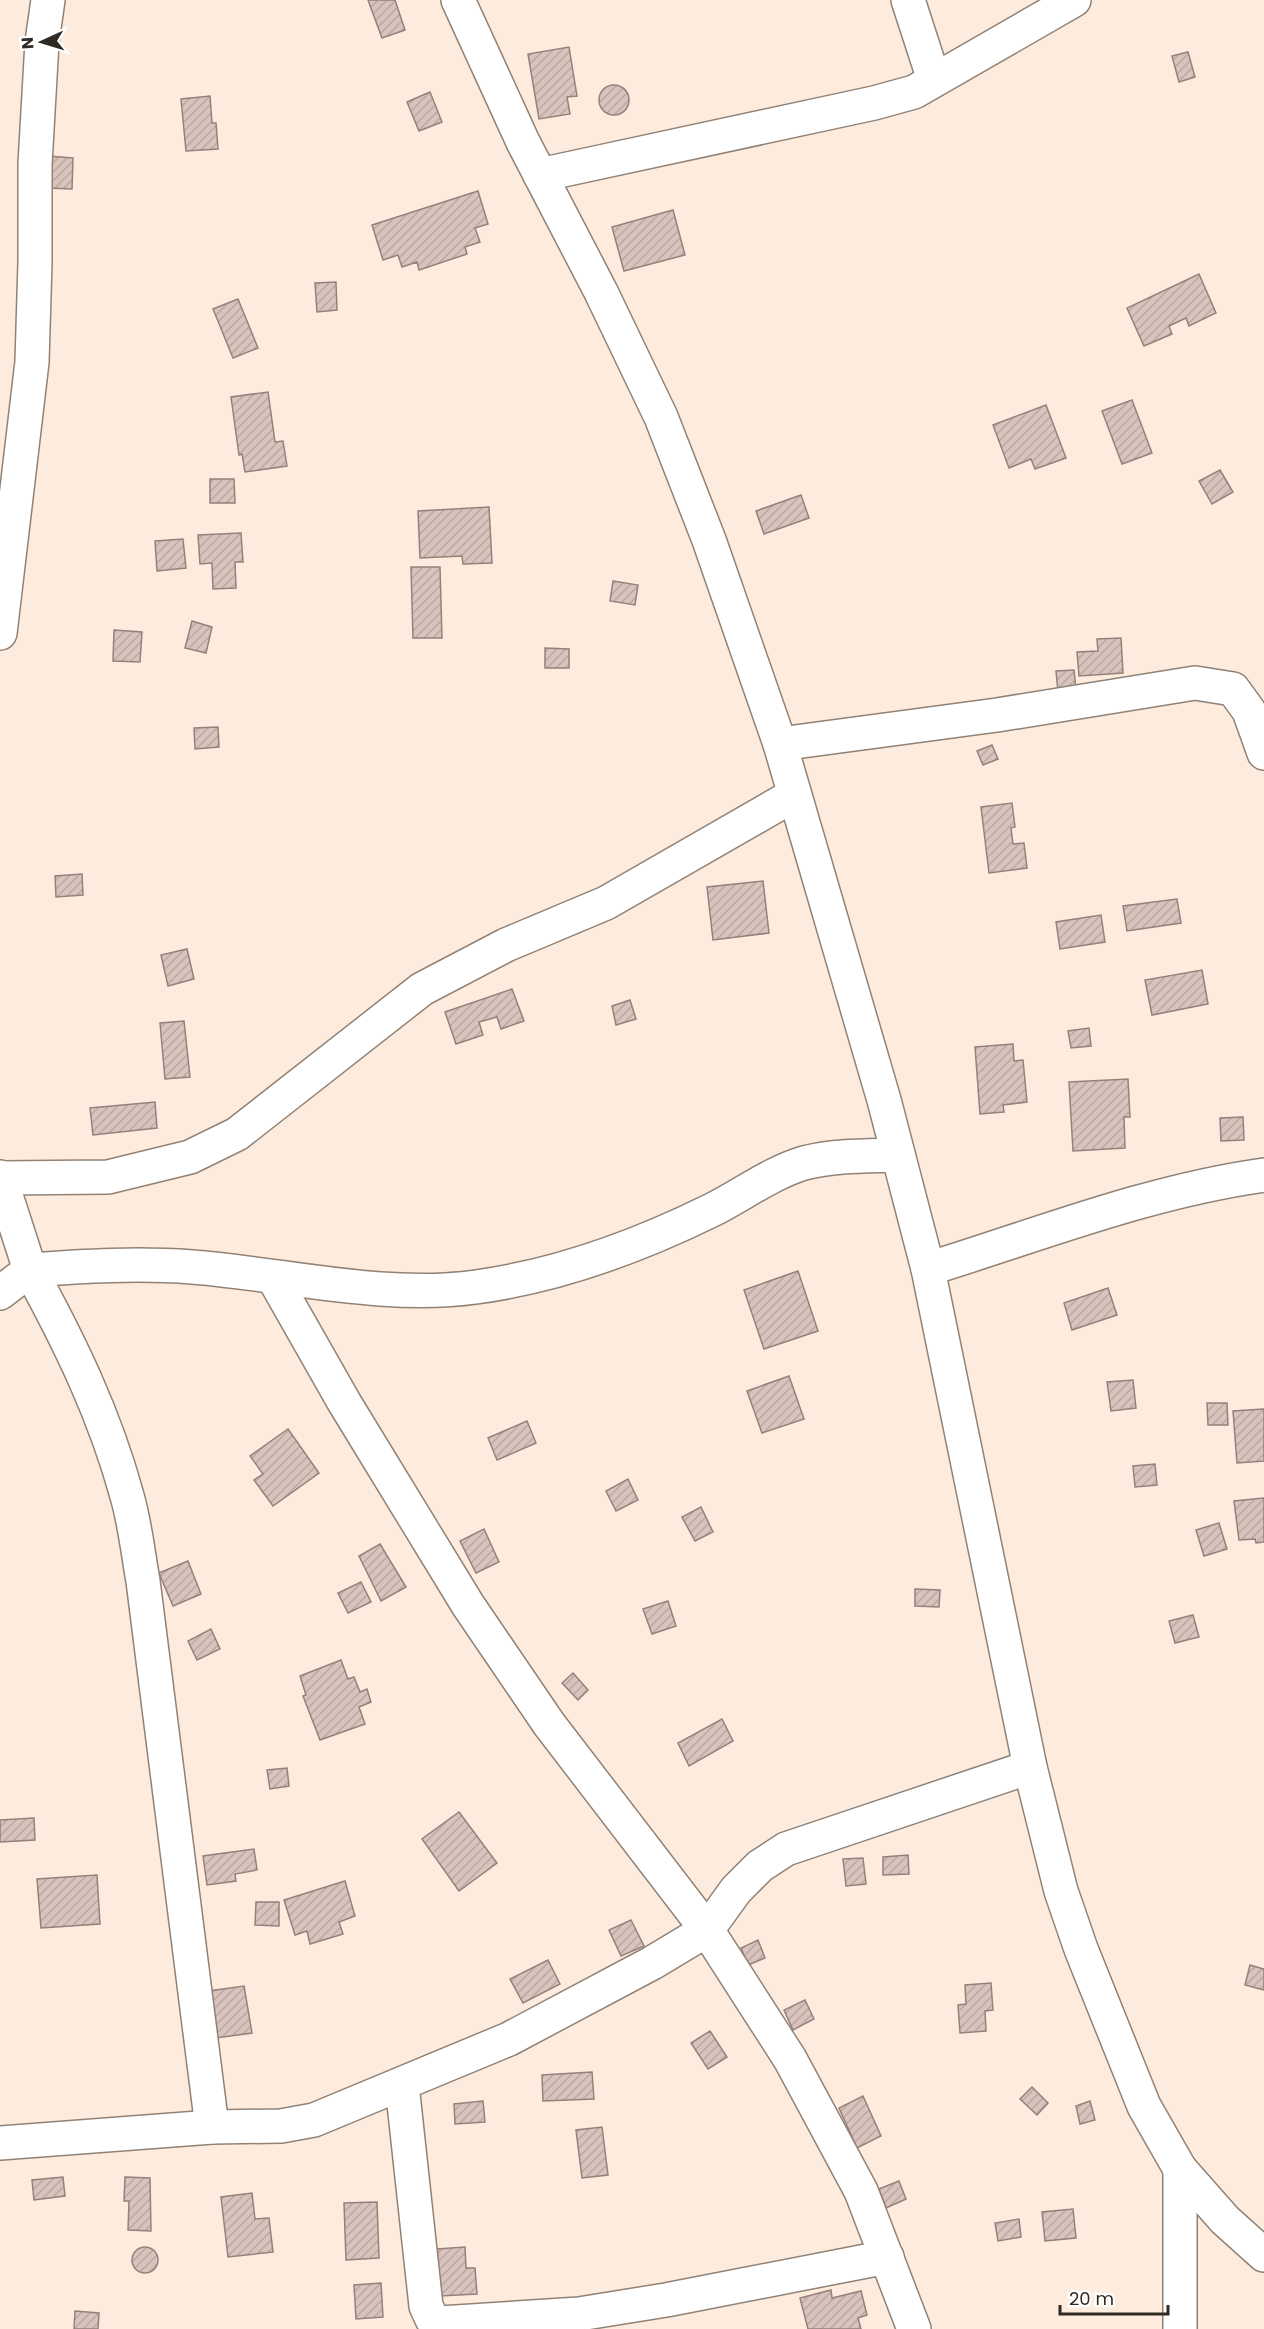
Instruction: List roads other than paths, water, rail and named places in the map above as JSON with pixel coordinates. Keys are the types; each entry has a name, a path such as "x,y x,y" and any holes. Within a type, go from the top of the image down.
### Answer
{"street":[{"path":"0,633 32,362 35,262 34,164 42,42 48,0"},
{"path":"458,0 540,175 601,292 661,417 709,540 780,744 898,1155 927,1269 1030,1767 1061,1891 1085,1960 1144,2106 1180,2169 1225,2220 1264,2255"},
{"path":"908,0 934,80"},
{"path":"540,175 874,103 914,92 1074,0"},
{"path":"780,744 997,715 1195,682 1233,689 1249,711 1264,753"},
{"path":"212,2127 143,1581 128,1498 102,1416 72,1347 30,1270 0,1178 108,1177 190,1157 237,1134 422,989 506,945 606,903 794,795"},
{"path":"0,1293 30,1270 121,1264 192,1267 390,1289 475,1287 543,1273 623,1248 711,1211 802,1164 832,1157 898,1155"},
{"path":"927,1269 1144,1202 1227,1180 1264,1175"},
{"path":"273,1277 344,1402 468,1605 549,1724 707,1930 790,2059 861,2191 915,2329"},
{"path":"0,2143 212,2127 281,2126 314,2120 402,2085 509,2038 707,1930 736,1890 760,1866 786,1849 1030,1767"},
{"path":"402,2085 426,2306 432,2319 440,2324 579,2314 666,2300 887,2257"},
{"path":"1180,2169 1180,2329"}]}
